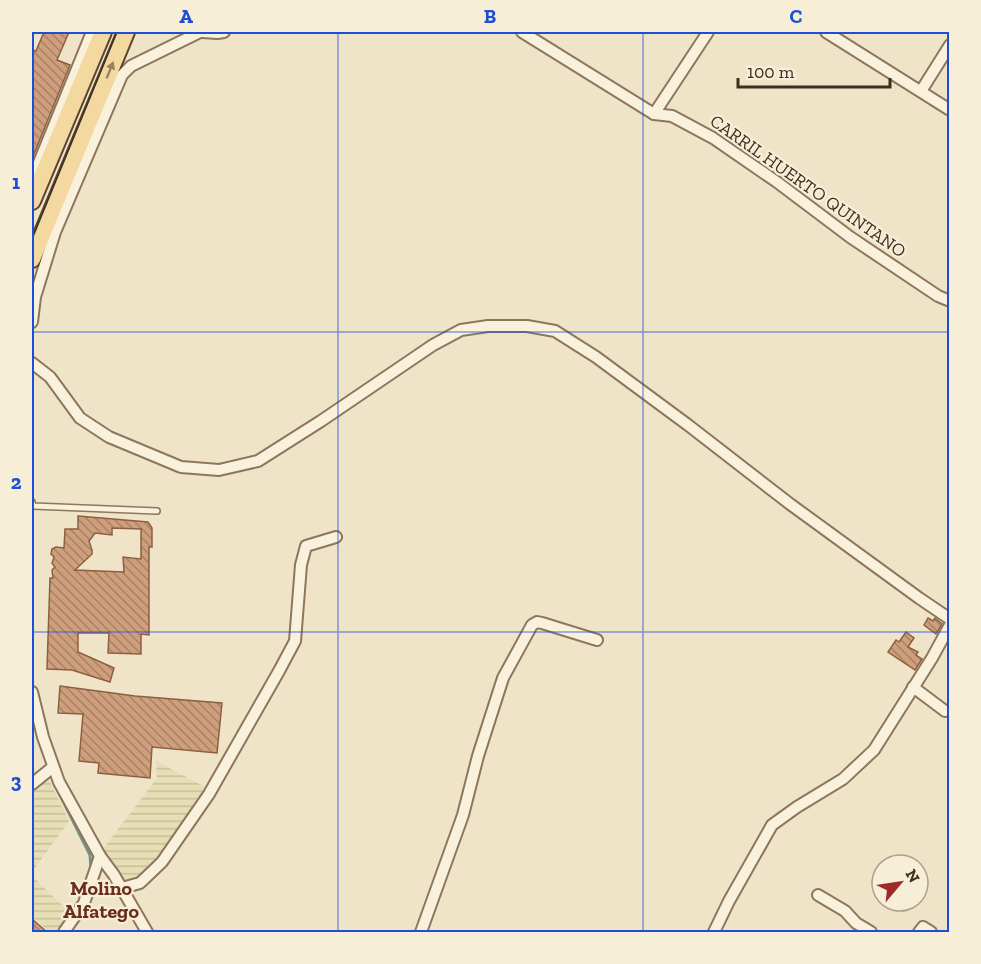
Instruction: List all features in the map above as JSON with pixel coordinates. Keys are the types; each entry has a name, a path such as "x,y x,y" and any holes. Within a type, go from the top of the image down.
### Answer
{"main road":[{"path":"32,201 103,32"},
{"path":"32,259 126,32"}],"street":[{"path":"32,180 92,32"},
{"path":"32,322 35,297 55,232 122,75 131,66 201,32 224,32"},
{"name":"CARRIL HUERTO QUINTANO","path":"522,32 654,114 672,116 713,138 777,182 850,237 938,296 950,301"},
{"path":"654,114 708,32"},
{"path":"826,32 950,110"},
{"path":"921,92 950,45"},
{"path":"32,363 50,377 80,418 109,437 181,467 219,470 258,462 433,345 461,330 489,326 527,326 555,331 596,357 790,504 950,618"},
{"path":"122,888 140,883 162,862 209,794 295,641 301,565 306,546 336,537"},
{"path":"421,933 463,815 478,756 503,678 532,625 542,622 597,640"},
{"path":"714,933 729,901 772,825 843,779 874,750 950,625"},
{"path":"913,687 945,711"},
{"path":"32,692 59,782 100,856 122,888 147,933"},
{"path":"32,784 53,767"},
{"path":"64,933 84,903 100,856"},
{"path":"818,895 845,912 871,933"},
{"path":"919,933 923,927 931,933"}],"lane":[{"path":"32,502 33,507 157,511"}],"shaded area":[{"path":"156,761 205,787 157,861 138,879 122,883 103,849 157,778"},
{"path":"47,776 69,821 32,872 32,788"},
{"path":"32,876 70,913 56,932 50,932 32,917"}],"building":[{"path":"44,32 69,32 57,60 70,65 32,159 32,50 36,51"},
{"path":"78,516 148,522 152,528 152,547 149,547 149,635 141,634 141,654 108,653 109,633 78,633 78,652 114,668 110,682 72,670 47,669 50,578 53,578 52,570 55,567 52,563 54,557 51,554 52,549 64,548 65,529 78,529","holes":["112,528 141,529 141,559 123,557 124,572 75,570 92,554 89,541 95,533 112,535"]},
{"path":"928,618 933,621 935,618 942,624 936,634 924,625"},
{"path":"906,632 914,638 908,647 918,652 916,655 922,659 915,670 888,652 896,640 899,642"},
{"path":"60,686 135,696 222,703 217,753 152,747 150,778 98,773 99,763 79,761 83,714 58,713"},
{"path":"32,919 48,933 32,933"}],"waterway":[{"path":"59,793 90,855 91,869"}],"tram line":[{"path":"32,239 117,32"}],"district":[{"name":"Molino Alfatego","path":"101,900"}]}
